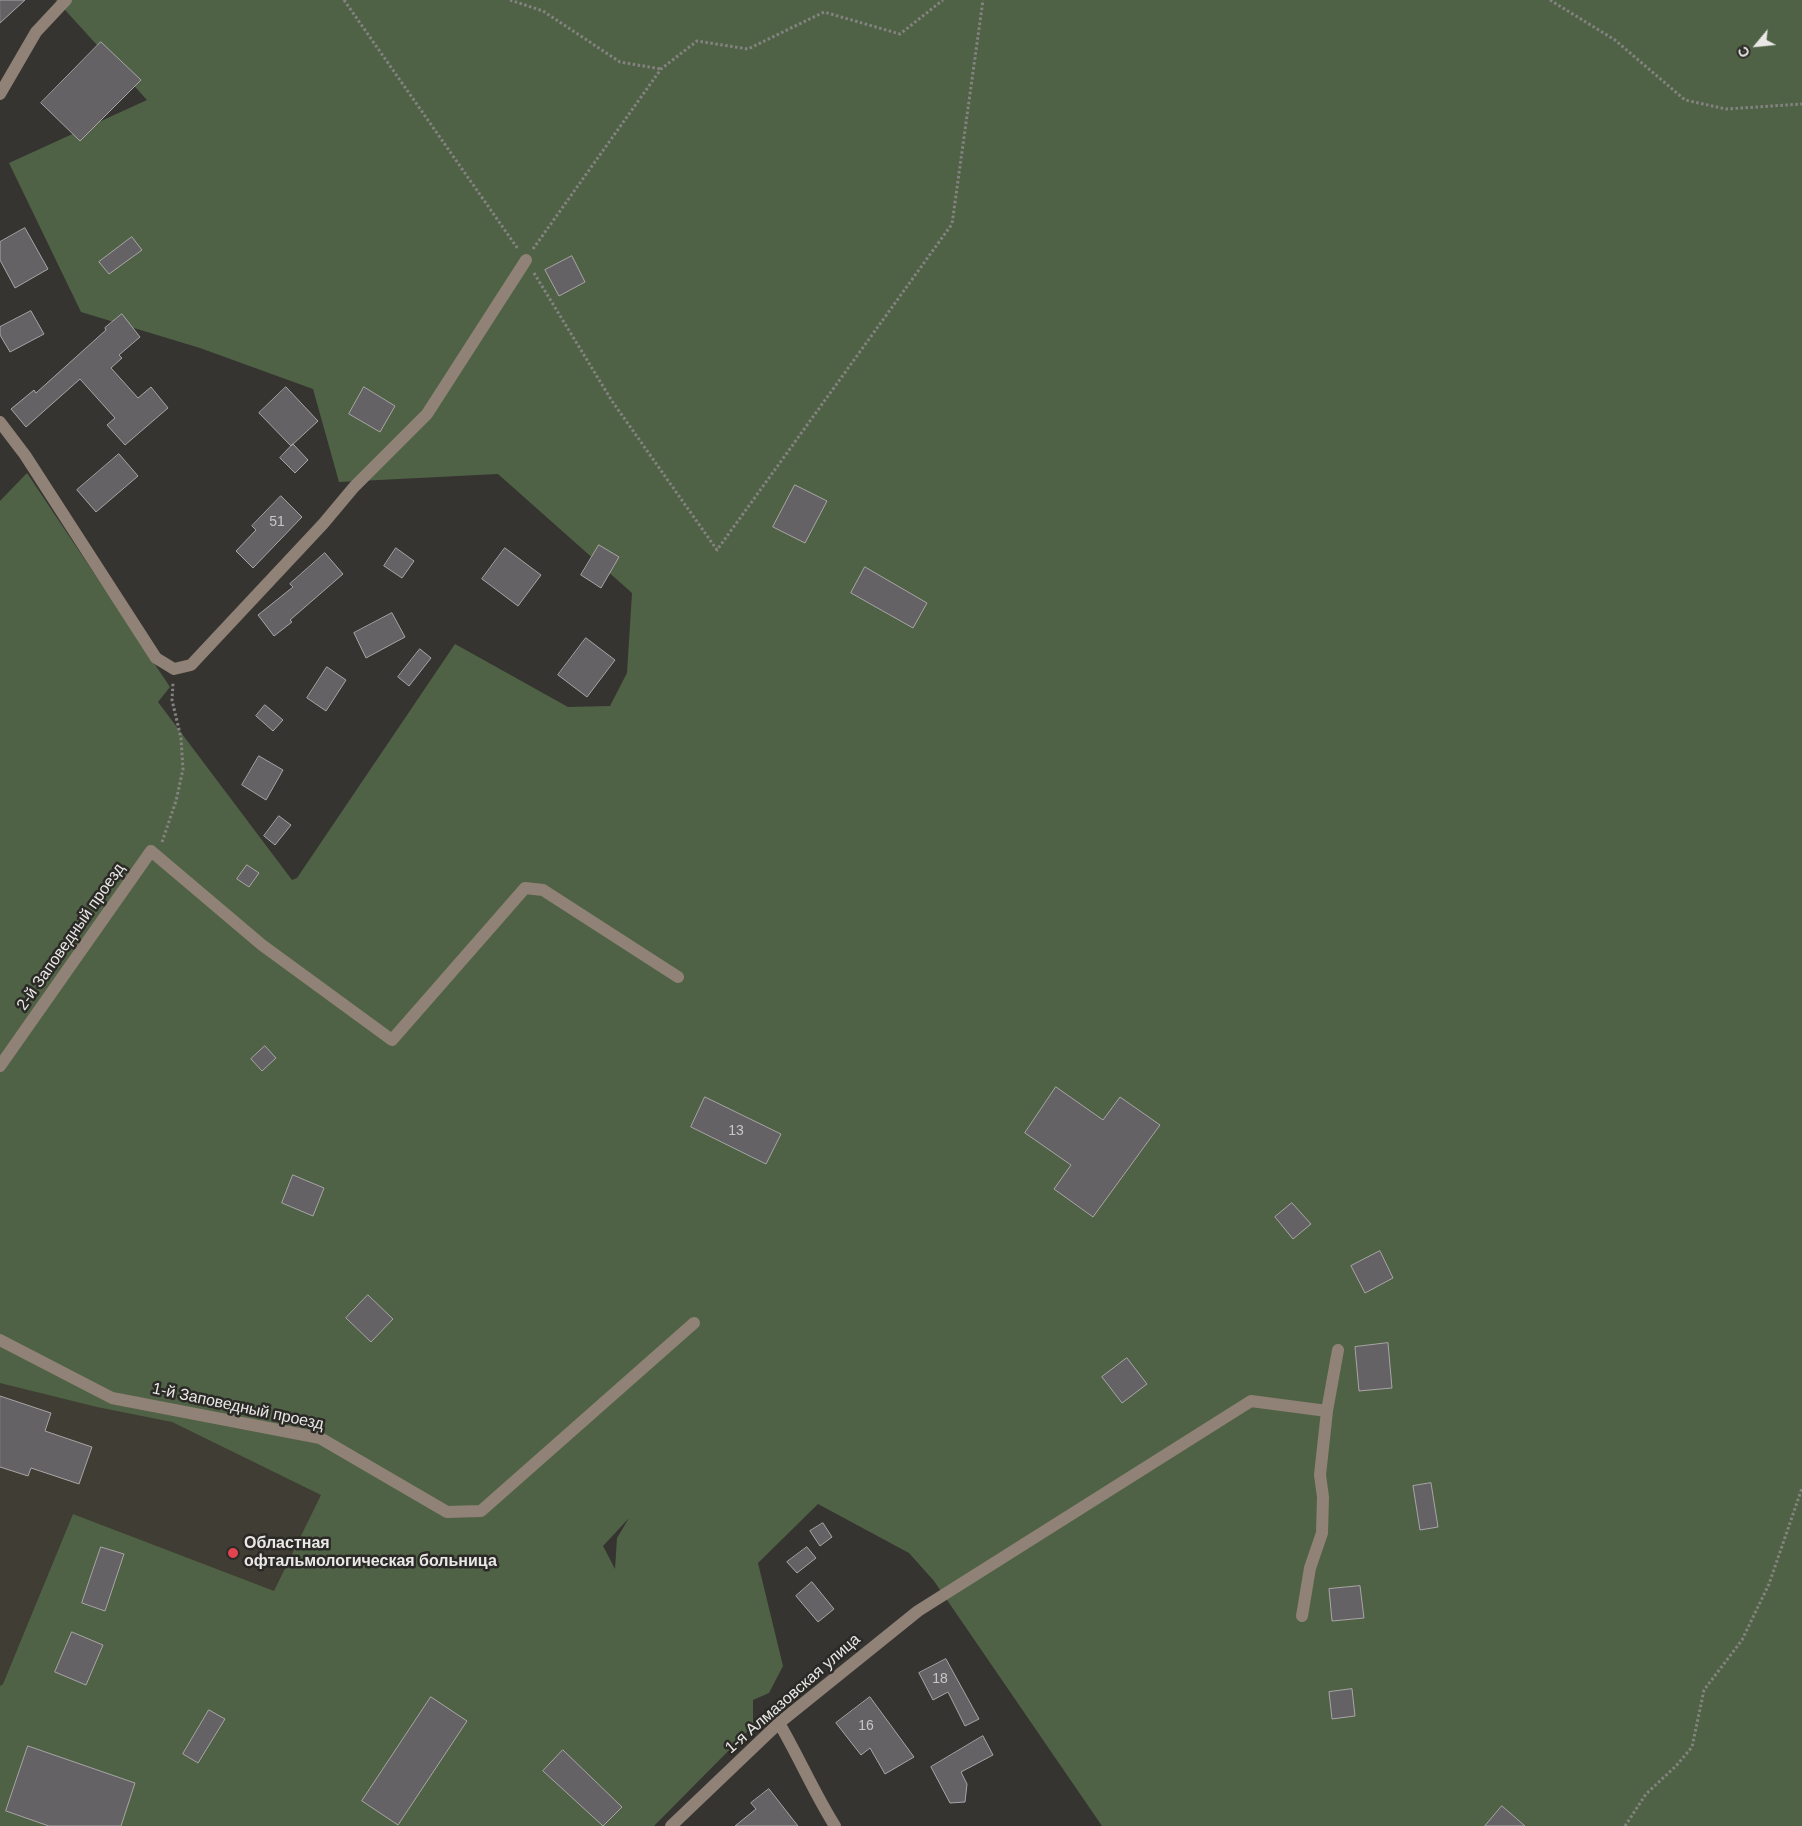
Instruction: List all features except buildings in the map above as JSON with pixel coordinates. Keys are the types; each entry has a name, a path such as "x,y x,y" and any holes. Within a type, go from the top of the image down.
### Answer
{"street":[{"path":"0,94 36,32 66,0"},
{"path":"0,422 25,455 156,658 174,669 190,665 323,524 354,487 427,414 526,260"},
{"path":"151,851 262,945 392,1040 525,888 543,890 678,977"},
{"name":"2-й Заповедный проезд","path":"0,1066 151,851"},
{"name":"1-й Заповедный проезд","path":"0,1340 112,1398 320,1438 447,1512 481,1511 694,1323"},
{"path":"1302,1616 1310,1568 1322,1533 1320,1476 1327,1411 1338,1350"},
{"name":"1-я Алмазовская улица","path":"671,1826 779,1723 918,1610 1250,1401 1327,1411"},
{"path":"779,1723 794,1748 822,1807 835,1826"}],"path":[{"path":"344,0 526,260 612,401 717,550 952,224 983,0"},
{"path":"510,0 543,11 620,62 661,69"},
{"path":"526,260 661,69 697,41 748,49 824,12 900,34 943,0"},
{"path":"1550,0 1615,40 1685,100 1726,109 1802,104"},
{"path":"151,851 161,846 176,801 183,769 181,738 172,700 174,669"},
{"path":"1625,1826 1646,1794 1676,1766 1692,1747 1704,1690 1742,1640 1769,1584 1802,1488"}],"shaded area":[{"name":"Областная офтальмологическая больница","path":"0,1369 172,1422 322,1495 274,1592 73,1514 3,1684 0,1686"}],"green space":[{"path":"56,0 1802,0 1802,1826 1102,1826 934,1581 909,1553 818,1504 758,1563 783,1666 769,1693 753,1700 753,1726 654,1826 0,1826 0,1686 3,1684 73,1514 274,1591 321,1495 172,1422 97,1407 0,1383 0,501 27,473 170,687 158,702 292,880 297,878 455,644 568,707 610,706 627,673 632,593 498,474 339,482 313,389 200,348 81,312 9,163 147,100","holes":["629,1518 617,1538 615,1569 603,1546"]}],"place":[{"name":"Областная офтальмологическая больница","path":"233,1553"}]}
